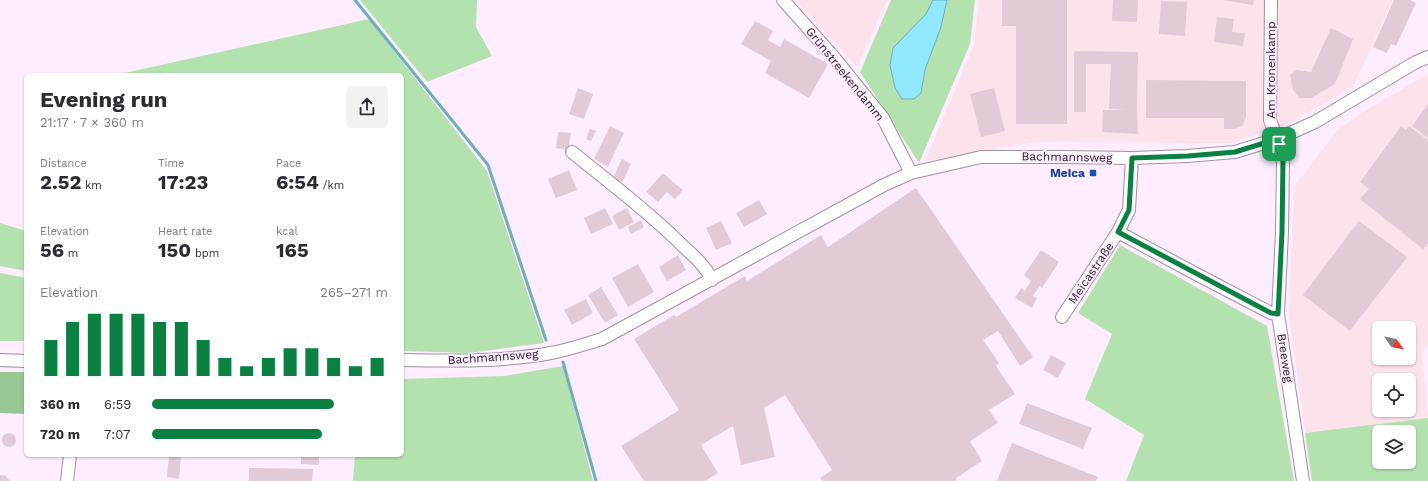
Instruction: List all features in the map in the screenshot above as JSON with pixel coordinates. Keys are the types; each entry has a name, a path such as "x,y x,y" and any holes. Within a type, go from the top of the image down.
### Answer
{"street":[{"name":"Grünstreekendamm","path":"783,0 832,55 883,118 911,173"},
{"name":"Am Kronenkamp","path":"1271,0 1270,120 1277,139"},
{"name":"Bachmannsweg","path":"404,360 486,360 517,358 553,353 602,340 884,186 911,173 981,157 1064,156 1132,158 1188,156 1235,152 1277,139 1315,122 1416,62 1428,57"},
{"name":"Breeweg","path":"1277,139 1283,160 1282,232 1278,314 1303,481"},
{"path":"572,152 667,230 699,262 712,280"},
{"name":"Meicastraße","path":"1062,317 1118,232 1129,210 1132,158"},
{"path":"1118,232 1271,313 1278,314"},
{"path":"0,360 24,361"},
{"path":"67,481 70,457"}],"shaded area":[{"path":"795,0 887,0 857,67"},
{"path":"979,0 1393,0 1353,87 1289,123 1231,143 1035,142 925,161 974,45"},
{"path":"1428,74 1428,344 1422,353 1428,418 1428,481 1312,481 1289,315 1294,187 1338,129 1373,106"}],"green space":[{"path":"360,0 477,0 476,27 492,56 427,82"},
{"path":"891,0 975,0 970,44 919,163 860,72"},
{"path":"369,19 487,171 544,343 469,353 404,351 404,73 125,73"},
{"path":"0,223 24,230 24,271 0,266"},
{"path":"1120,245 1267,326 1294,481 1126,481 1144,435 1085,399 1112,334 1078,313"},
{"path":"0,273 24,278 24,341 0,341"},
{"path":"563,366 593,481 353,481 355,457 404,457 404,379 504,376"},
{"path":"0,372 24,372 24,414 0,413"},
{"path":"1428,418 1428,481 1312,481 1305,433"}],"water":[{"path":"933,0 947,0 941,27 925,70 921,93 914,99 902,99 895,88 890,65 893,48 926,14"}],"building":[{"path":"1002,0 1067,0 1067,124 1016,124 1016,26 1002,26"},
{"path":"1113,0 1138,0 1137,22 1112,21"},
{"path":"1223,0 1254,0 1253,5"},
{"path":"1394,0 1410,0 1416,3 1396,46 1391,44 1387,53 1373,47"},
{"path":"1161,1 1187,2 1185,36 1159,34"},
{"path":"1217,17 1234,19 1232,32 1245,33 1243,46 1214,42"},
{"path":"755,21 773,31 768,40 780,47 784,39 828,64 809,98 765,73 771,61 741,44"},
{"path":"1331,28 1353,39 1335,84 1311,98 1300,98 1293,90 1290,75 1297,70 1311,72"},
{"path":"1074,51 1138,52 1138,134 1102,132 1103,110 1126,110 1109,109 1111,64 1086,64 1086,112 1074,112"},
{"path":"1146,80 1246,81 1246,117 1243,125 1235,129 1224,129 1224,118 1146,118"},
{"path":"578,88 593,94 584,119 569,114"},
{"path":"994,88 1005,131 981,137 970,94"},
{"path":"1428,104 1428,138 1412,126"},
{"path":"610,126 624,133 608,167 594,159"},
{"path":"1401,126 1406,130 1409,126 1428,140 1428,243 1423,249 1360,199 1369,189 1360,182"},
{"path":"590,129 596,131 591,141 586,139"},
{"path":"558,132 571,133 568,150 556,148"},
{"path":"622,159 631,164 622,182 613,178"},
{"path":"569,170 577,190 556,198 548,179"},
{"path":"663,173 683,190 675,199 667,192 658,202 646,192"},
{"path":"916,188 1033,357 1020,366 998,331 983,340 999,363 996,366 1015,394 989,410 998,423 970,441 982,461 956,478 956,481 823,481 820,478 832,470 785,395 764,408 775,457 741,465 733,426 701,445 718,473 705,481 644,481 621,446 679,410 634,339 674,315 676,317 745,276 747,281 821,235 828,247"},
{"path":"759,200 767,214 744,227 736,213"},
{"path":"605,208 613,224 591,234 584,218"},
{"path":"627,208 634,222 619,230 612,216"},
{"path":"641,220 644,227 631,234 628,227"},
{"path":"721,221 732,243 716,250 706,228"},
{"path":"1359,221 1407,257 1350,331 1303,295"},
{"path":"1041,250 1059,262 1042,288 1040,286 1033,296 1037,298 1032,308 1015,298 1021,288 1025,291 1031,281 1024,275"},
{"path":"678,255 686,270 667,281 659,267"},
{"path":"638,264 654,292 628,307 612,278"},
{"path":"601,287 618,315 605,323 588,295"},
{"path":"586,299 593,313 572,325 564,310"},
{"path":"1051,355 1066,363 1058,378 1043,370"},
{"path":"1027,403 1092,428 1083,449 1019,424"},
{"path":"6,433 12,433 16,437 16,443 12,447 6,447 2,443 2,437"},
{"path":"1012,443 1098,477 1096,481 997,481"},
{"path":"169,457 181,457 179,479 167,477"},
{"path":"301,457 319,457 319,465 301,464"},
{"path":"249,468 313,469 312,481 249,481"},
{"path":"0,475 6,476 10,481 0,481"}],"waterway":[{"path":"355,0 488,165 546,340"},
{"path":"563,362 596,481"}],"place":[{"name":"Meica","path":"1093,173"}],"route":[{"path":"1277,139 1279,144 1283,160 1282,232 1278,314 1271,313 1118,232 1129,210 1132,158 1188,156 1235,152 1277,139"}]}
